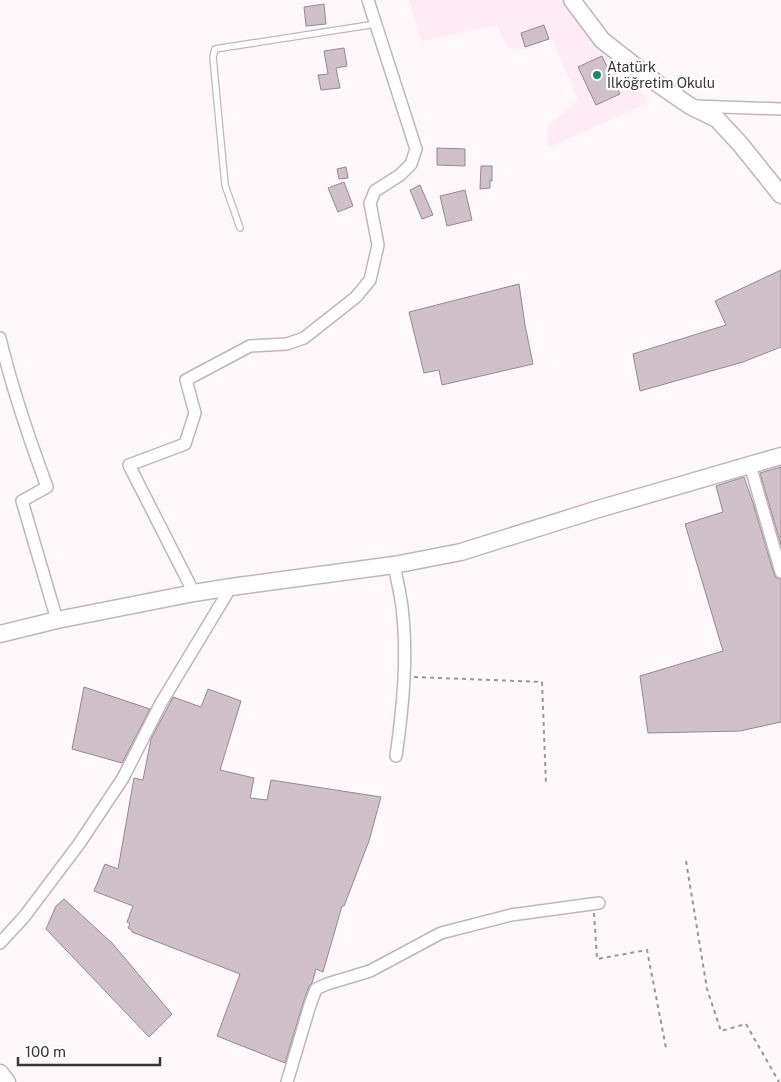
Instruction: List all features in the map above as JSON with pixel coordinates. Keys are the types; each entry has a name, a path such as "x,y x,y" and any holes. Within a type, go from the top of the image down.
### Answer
{"street":[{"path":"194,593 129,465 185,444 195,413 186,380 250,346 288,344 304,338 356,296 370,280 378,245 370,203 375,191 400,175 411,164 416,150 368,0"},
{"path":"572,0 602,40 658,84 690,106 717,119 741,145 781,195"},
{"path":"690,106 781,109"},
{"path":"0,338 10,375 47,487 22,502 57,620"},
{"path":"0,634 57,620 194,593 394,565 461,552 595,510 781,456"},
{"path":"750,465 781,572"},
{"path":"394,565 402,608 404,648 402,715 396,756"},
{"path":"0,942 24,917 79,844 123,778 161,703 231,587"},
{"path":"287,1082 316,990 326,984 370,971 441,933 511,915 596,903"},
{"path":"0,1073 7,1082"}],"lane":[{"path":"240,228 225,185 213,57 215,49 376,24"}],"path":[{"path":"404,676 542,682 546,784"},
{"path":"686,861 707,989 721,1031 746,1024 779,1082"},
{"path":"596,903 597,959 647,950 666,1048"}],"shaded area":[{"name":"Atatürk İlköğretim Okulu","path":"409,0 567,0 649,102 548,148 547,127 578,100 552,38 527,49 508,48 497,25 421,41"}],"building":[{"path":"324,4 326,24 306,26 304,7"},
{"path":"544,25 549,39 525,47 521,33"},
{"path":"344,48 347,66 336,68 340,88 321,90 318,75 328,74 324,51"},
{"path":"602,56 620,94 596,105 578,67"},
{"path":"437,148 465,149 465,166 437,165"},
{"path":"481,166 492,166 490,188 480,189"},
{"path":"346,167 348,178 339,179 337,169"},
{"path":"344,182 353,206 338,212 328,188"},
{"path":"420,185 433,215 422,219 410,190"},
{"path":"465,190 472,220 447,226 440,196"},
{"path":"781,270 781,347 743,362 640,391 633,354 726,325 715,301"},
{"path":"519,284 533,364 442,385 439,370 424,373 409,312"},
{"path":"781,467 781,545 760,473"},
{"path":"744,477 774,574 776,578 781,579 781,722 740,731 648,733 640,676 723,651 685,524 723,512 716,486"},
{"path":"84,687 150,709 122,763 72,749"},
{"path":"208,689 241,701 220,770 254,778 250,798 267,800 271,780 381,797 369,841 344,906 342,906 323,972 316,969 303,1003 285,1063 217,1036 240,974 132,932 128,928 130,924 127,922 133,906 94,891 105,864 118,869 134,778 143,780 151,739 173,697 201,707"},
{"path":"64,899 112,943 172,1014 149,1037 46,929 56,906"}],"place":[{"name":"Atatürk İlköğretim Okulu","path":"597,75"}]}
